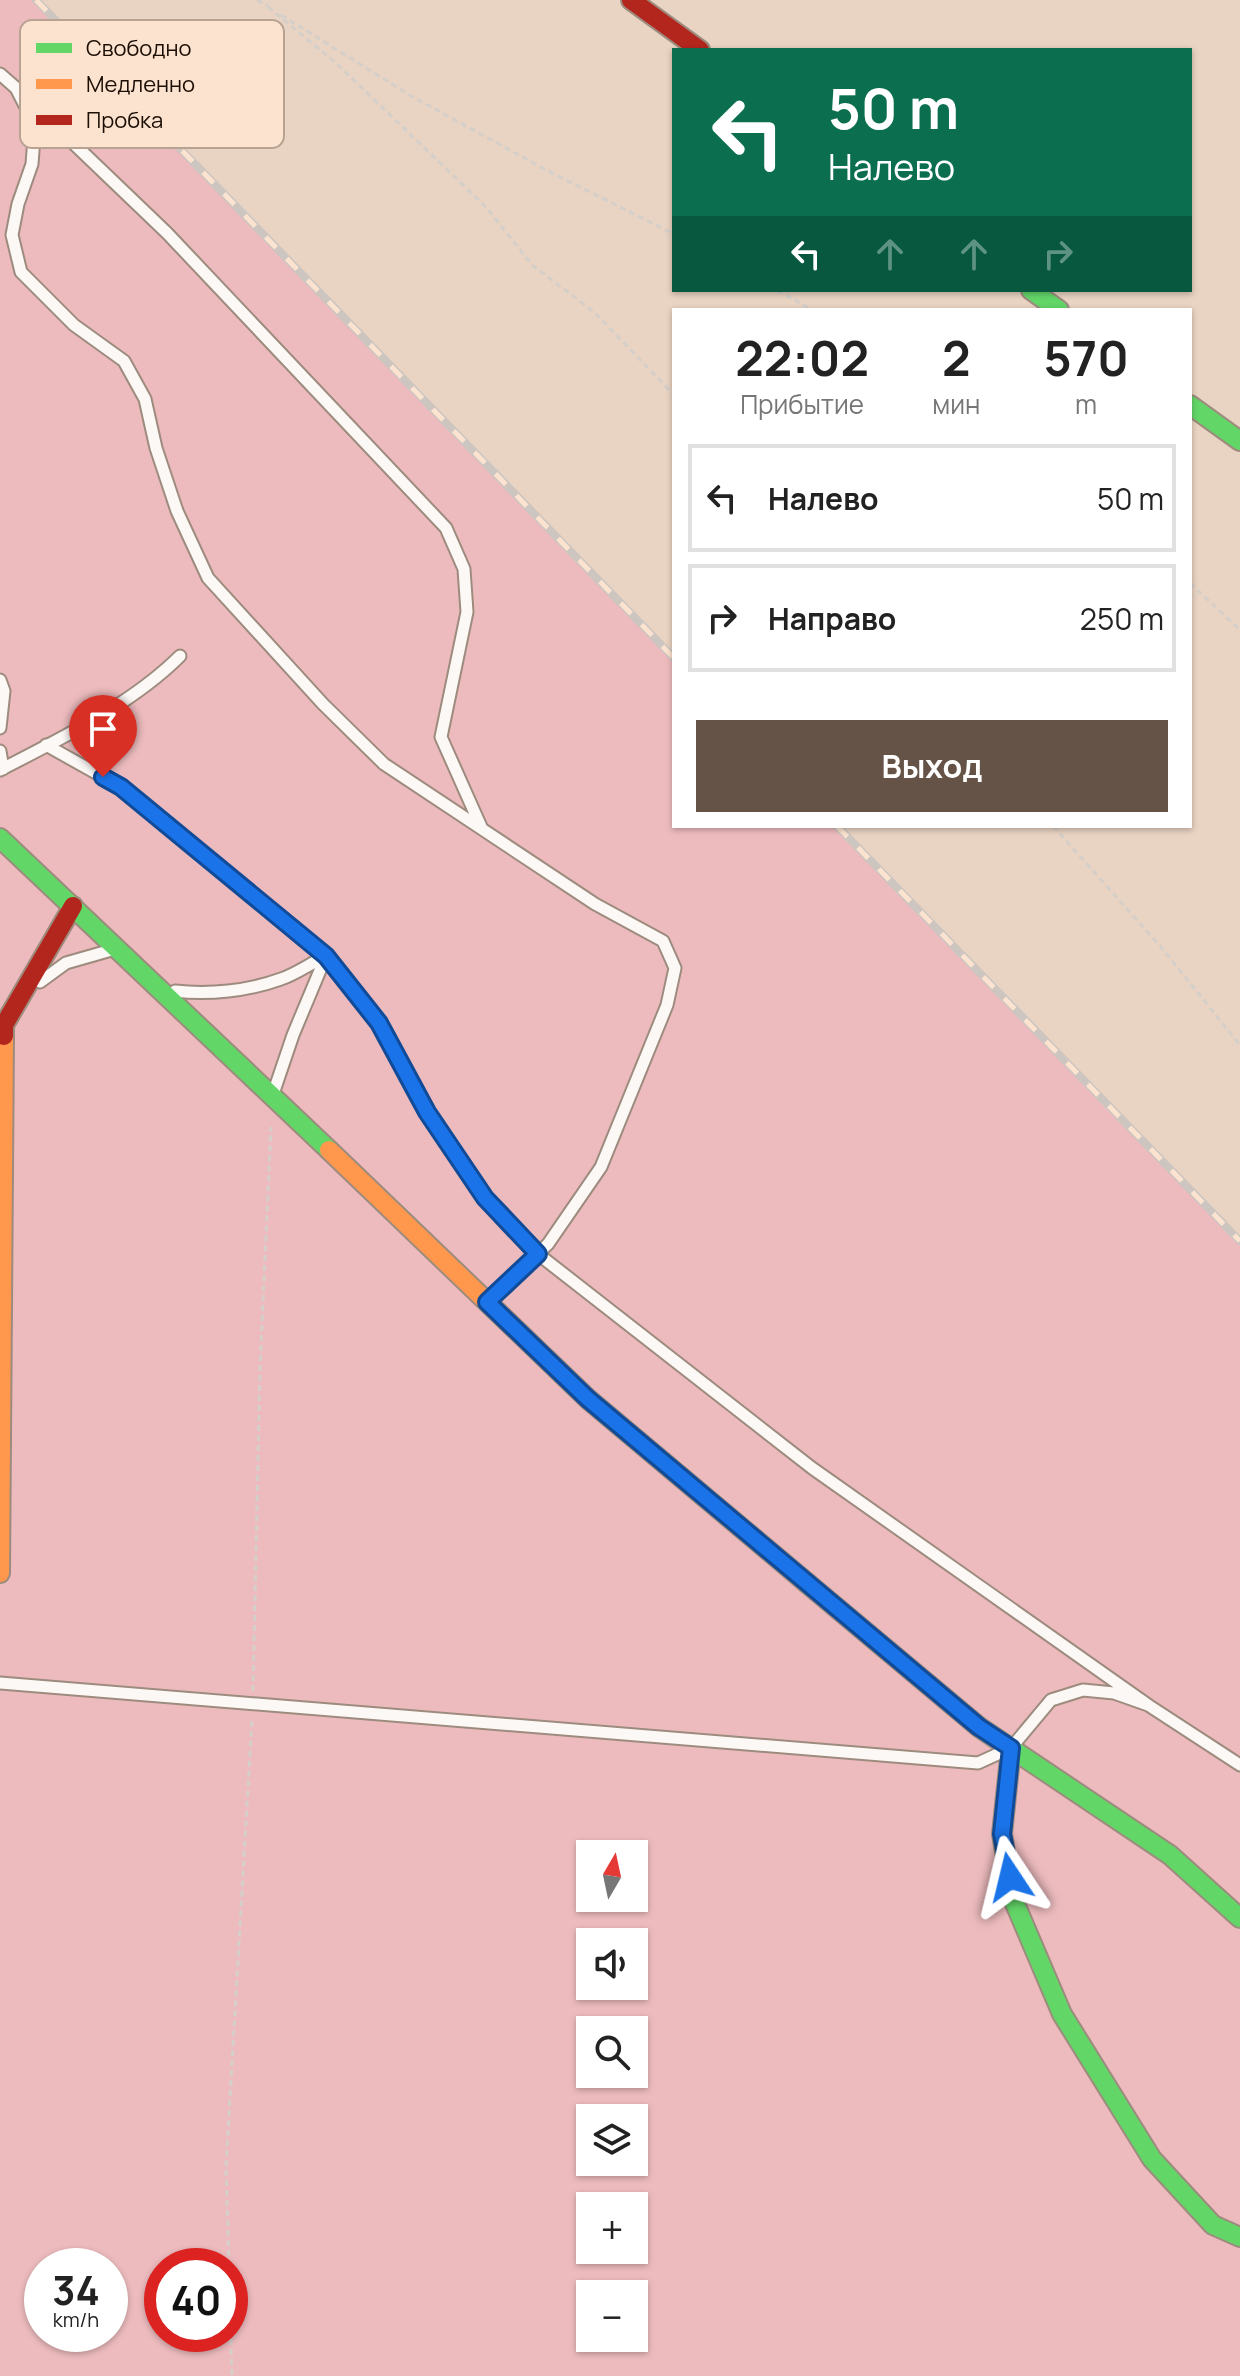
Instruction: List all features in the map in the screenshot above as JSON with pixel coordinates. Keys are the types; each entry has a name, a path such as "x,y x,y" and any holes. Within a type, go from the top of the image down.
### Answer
{"street":[{"path":"631,0 697,48"},
{"path":"1034,292 1056,308"},
{"path":"1192,406 1240,441"},
{"path":"0,838 162,989 588,1399 979,1727 1170,1855 1240,1918"},
{"path":"0,1573 2,1020 20,996 73,906"},
{"path":"1011,1748 1002,1834 1013,1899 1062,2014 1152,2159 1213,2225 1240,2237"}],"lane":[{"path":"0,74 20,92"},
{"path":"16,88 20,96"},
{"path":"33,148 32,164 18,204 12,235 21,272 74,325 124,361 145,399 156,448 177,511 208,578 323,704 384,764 595,904 663,941 675,968 667,1005 601,1167 548,1244 487,1302"},
{"path":"78,148 167,233 446,528 464,569 467,612 441,737 483,830"},
{"path":"0,751 2,770 113,708 162,674 180,656"},
{"path":"0,680 4,691 0,728"},
{"path":"46,745 121,787 326,956 379,1023 427,1112 485,1198 538,1254 812,1468 1148,1705 1240,1765"},
{"path":"20,996 66,963 118,948"},
{"path":"162,989 198,994 242,988 282,979 326,956"},
{"path":"272,1095 326,956"},
{"path":"0,1683 978,1763 1011,1748 1051,1700 1083,1690 1114,1693 1148,1705"}],"path":[{"path":"257,0 413,97 552,173 672,233"},
{"path":"268,7 284,20"},
{"path":"284,20 335,62 487,208 532,265 593,311 672,393"},
{"path":"780,292 808,308"},
{"path":"1192,585 1240,630"},
{"path":"1055,828 1161,947 1240,1045"},
{"path":"228,2248 226,2167 253,1702 260,1368 271,1125"},
{"path":"231,2352 232,2376"}],"shaded area":[{"path":"0,0 36,0 55,20 20,20 20,148 180,148 672,656 672,828 839,828 1240,1241 1240,2376 0,2376"}],"railway":[{"path":"36,0 55,20"},
{"path":"180,148 672,656"},
{"path":"839,828 1240,1241"}],"traffic: fast":[{"path":"1034,292 1056,308"},
{"path":"1192,406 1240,441"},
{"path":"0,838 329,1150"},
{"path":"807,1583 979,1727 1170,1855 1240,1918"},
{"path":"1011,1748 1002,1834 1013,1899 1062,2014 1152,2159 1213,2225 1240,2237"}],"traffic: slow":[{"path":"0,1573 4,1036"},
{"path":"329,1150 588,1399 807,1583"}],"traffic: jam":[{"path":"631,0 697,48"},
{"path":"4,1036 4,1025 73,906"}],"route":[{"path":"103,777 121,787 326,956 379,1023 427,1112 485,1198 538,1254 487,1302 588,1399 979,1727 1011,1748 1002,1834 1010,1877"}]}
